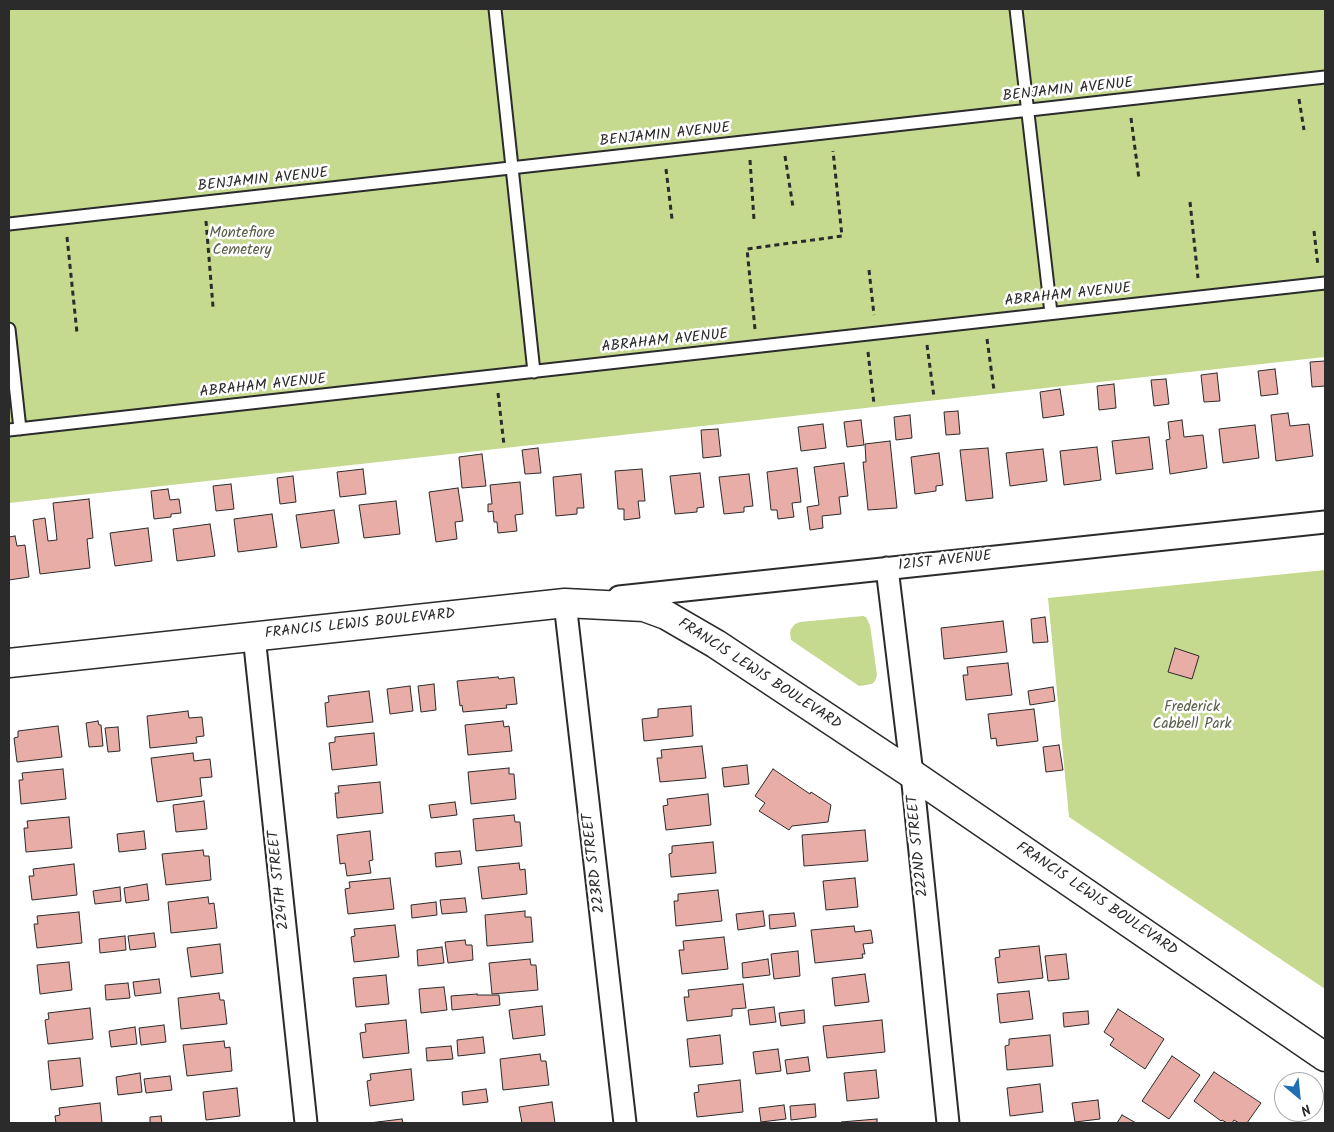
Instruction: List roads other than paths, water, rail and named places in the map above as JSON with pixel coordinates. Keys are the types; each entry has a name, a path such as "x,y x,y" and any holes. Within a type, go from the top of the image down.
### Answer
{"main road":[{"name":"FRANCIS LEWIS BOULEVARD","path":"9,664 565,603 644,607 666,615 716,644 912,774 1325,1057"}],"street":[{"name":"121ST AVENUE","path":"565,603 1325,522"},
{"name":"222ND STREET","path":"887,568 912,774 948,1123"},
{"name":"223RD STREET","path":"565,603 625,1123"},
{"name":"224TH STREET","path":"254,636 306,1123"}],"lane":[{"path":"495,9 534,372"},
{"path":"1016,9 1051,313"},
{"name":"BENJAMIN AVENUE","path":"9,224 1325,77"},
{"name":"ABRAHAM AVENUE","path":"14,430 1322,283"},
{"path":"9,329 14,430"}],"park label":[{"name":"Montefiore Cemetery","path":"242,242"},
{"name":"Frederick Cabbell Park","path":"1192,716"}]}
